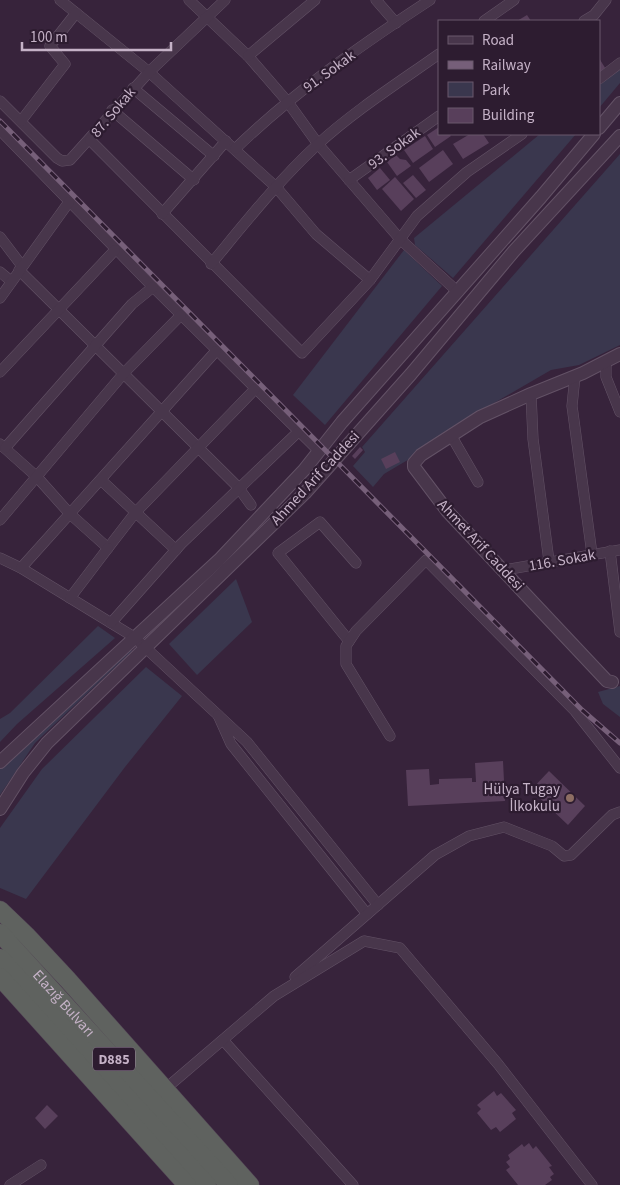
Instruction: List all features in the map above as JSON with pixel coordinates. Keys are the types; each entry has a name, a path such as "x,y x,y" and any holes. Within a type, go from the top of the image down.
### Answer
{"highway":[{"path":"0,910 62,974 250,1185"},
{"name":"Elazığ Bulvarı","path":"0,933 229,1185"},
{"name":"Elazığ Bulvarı","path":"0,958 206,1185"},
{"path":"0,976 188,1185"},
{"path":"129,1100 165,1161"}],"street":[{"path":"60,0 148,72 226,141 276,187 316,234 370,280"},
{"path":"188,0 248,56 287,101 318,144 400,239 458,292"},
{"name":"87. Sokak","path":"0,101 62,161 70,160 90,140 112,110 148,72 225,0"},
{"path":"248,56 315,0"},
{"path":"376,0 396,23"},
{"name":"91. Sokak","path":"234,149 287,101 430,0"},
{"path":"485,20 514,0"},
{"path":"586,20 594,15 606,0"},
{"path":"21,121 65,64 50,46 76,14"},
{"path":"211,264 276,187 318,144 366,106 438,55"},
{"path":"600,78 620,64"},
{"path":"133,88 214,156"},
{"path":"600,127 620,102"},
{"path":"112,110 194,180"},
{"name":"93. Sokak","path":"349,180 438,117"},
{"path":"0,130 115,250 319,451"},
{"path":"90,140 211,264 302,353 370,280 417,216 467,172 521,135"},
{"name":"Ahmed Arif Caddesi","path":"0,762 134,636 219,560 319,451 593,135"},
{"name":"Ahmed Arif Caddesi","path":"0,809 23,773 47,743 147,648 305,492 411,374 514,251 620,136"},
{"path":"162,214 194,180 226,141"},
{"path":"0,298 69,202"},
{"path":"0,237 20,268 238,487 252,505"},
{"path":"0,372 58,308 115,250"},
{"path":"0,272 11,281"},
{"path":"108,548 70,514 37,477 2,446 132,304 153,287"},
{"path":"0,520 124,373 181,315"},
{"path":"21,568 216,351"},
{"name":"Ahmet Arif Caddesi","path":"616,681 608,681 448,512 414,467 416,460 422,455 480,417 575,376 620,354"},
{"path":"606,361 606,377 620,412"},
{"path":"575,376 572,406 592,554"},
{"path":"70,598 135,513 255,389"},
{"path":"531,394 533,439 549,561"},
{"path":"111,623 176,550 238,487 298,432"},
{"path":"452,437 478,482"},
{"path":"101,480 176,550"},
{"path":"349,641 278,553 320,522 356,563"},
{"path":"615,550 620,632"},
{"name":"116. Sokak","path":"504,570 615,550"},
{"path":"0,558 21,568 134,636 247,742 378,905"},
{"path":"390,736 346,664 346,646 356,631 426,560 575,711 620,768"},
{"path":"218,715 231,744 367,914"},
{"path":"164,1090 435,855 470,836 504,827 552,846 564,856 572,855 612,815 620,812"},
{"path":"274,996 364,941 400,948 498,1064 592,1185"},
{"path":"223,1040 353,1185"},
{"path":"10,1185 41,1165"}],"green space":[{"path":"620,68 620,83 600,107 600,84"},
{"path":"539,135 575,135 453,278 415,245 414,238"},
{"path":"620,154 620,345 579,365 551,370 477,413 450,435 384,474 373,487 353,466 365,452 362,447"},
{"path":"404,250 442,286 325,425 293,395"},
{"path":"236,579 252,622 197,675 169,644"},
{"path":"98,626 115,638 17,724 0,742 0,719 10,713"},
{"path":"129,647 132,651 35,743 0,795 0,769"},
{"path":"146,667 182,696 125,767 26,899 0,888 0,828 42,769"},
{"path":"620,686 620,717 603,704 598,692"}],"building":[{"path":"527,15 530,20 519,20"},
{"path":"600,60 607,71 600,76"},
{"path":"438,128 438,135 451,136 435,147 427,135"},
{"path":"468,135 484,135 489,143 463,159 453,144"},
{"path":"425,136 433,149 413,163 404,150"},
{"path":"443,150 453,164 429,182 419,168"},
{"path":"396,155 400,159 406,160 411,166 397,176 387,162"},
{"path":"380,168 390,180 377,190 368,178"},
{"path":"413,175 426,190 416,198 403,183"},
{"path":"395,177 414,199 401,211 382,189"},
{"path":"360,447 363,450 355,459 352,456"},
{"path":"395,452 400,462 386,469 381,459"},
{"path":"503,761 505,801 408,806 406,770 429,769 430,785 439,784 439,779 472,778 472,782 476,782 475,763"},
{"path":"549,771 585,806 568,825 531,790"},
{"path":"494,1091 497,1096 501,1093 516,1110 512,1113 516,1119 500,1132 496,1127 491,1130 477,1113 481,1109 477,1105"},
{"path":"47,1105 58,1116 45,1129 35,1118"},
{"path":"529,1143 533,1149 536,1146 552,1166 549,1167 554,1174 550,1177 552,1180 545,1185 518,1185 506,1170 510,1167 506,1162 510,1159 508,1155 522,1144 524,1147"}],"railway":[{"path":"0,121 582,710 620,743"}],"place":[{"name":"Hülya Tugay İlkokulu","path":"570,798"}]}
